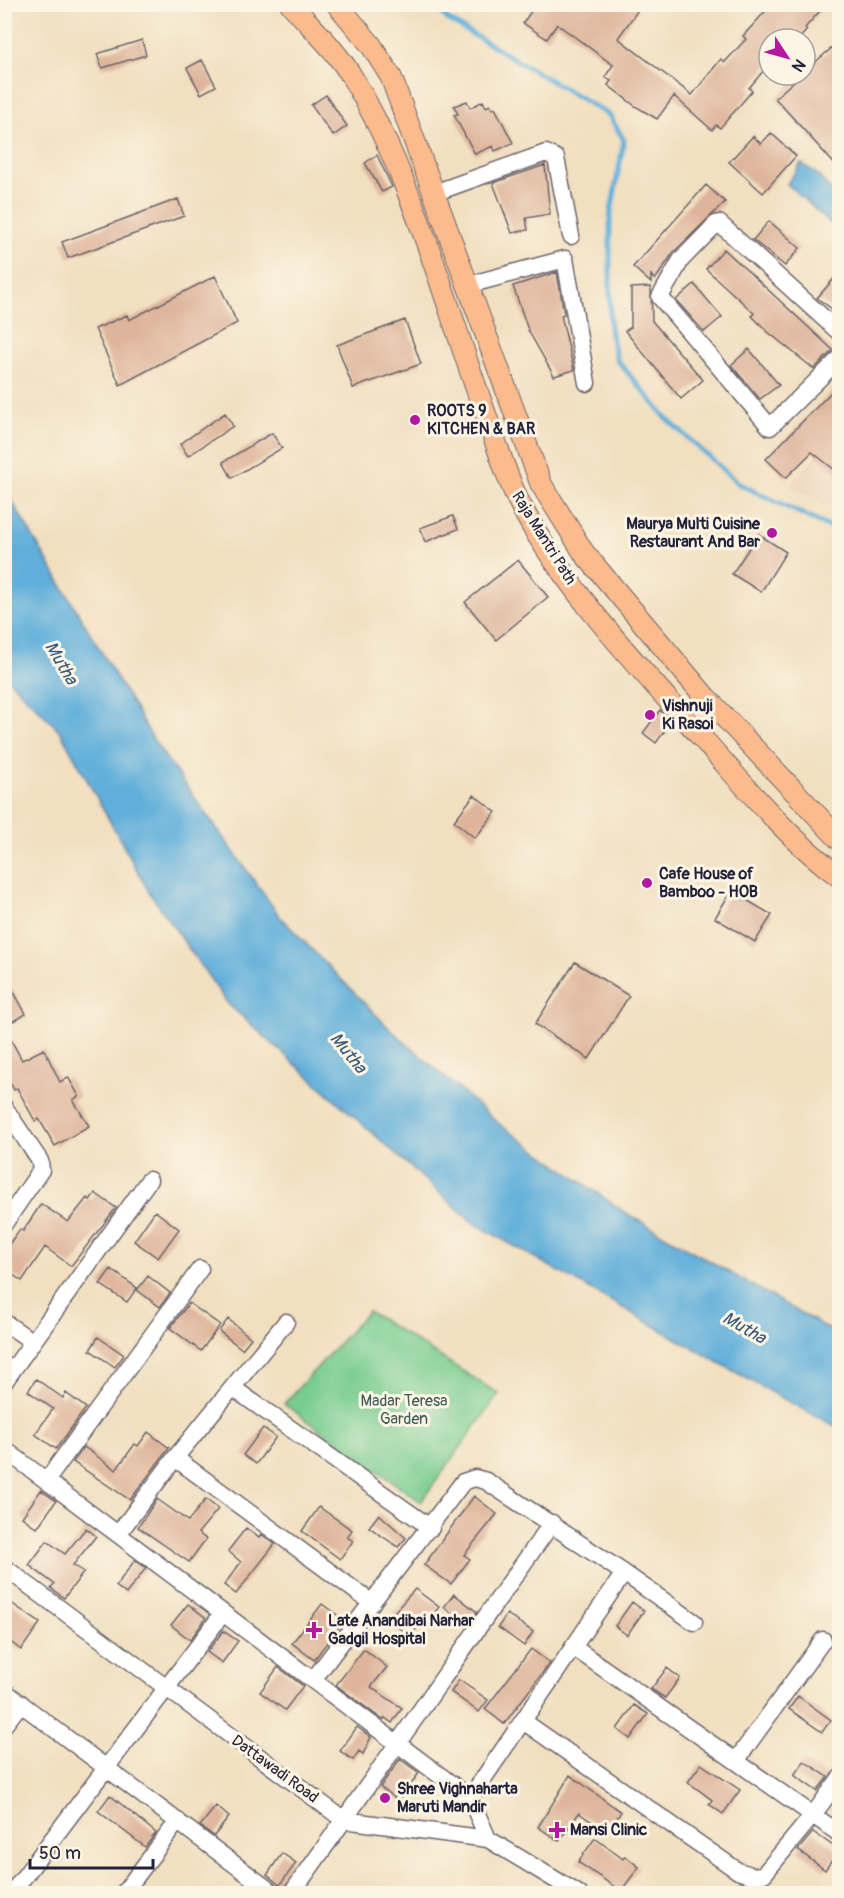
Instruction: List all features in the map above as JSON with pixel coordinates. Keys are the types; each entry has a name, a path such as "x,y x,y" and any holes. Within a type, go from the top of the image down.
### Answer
{"main road":[{"name":"Raja Mantri Path","path":"291,4 338,57 352,77 408,189 463,354 517,498 563,573 641,669 751,793 819,862 840,878"},
{"name":"Raja Mantri Path","path":"337,4 371,45 391,77 537,475 584,553 702,693 840,840"}],"street":[{"path":"434,193 546,153 552,154 556,158 571,236"},
{"path":"840,333 719,223 681,260 660,297 770,427 840,358"},
{"path":"468,285 564,259 587,383"},
{"path":"4,1107 39,1161 41,1170 4,1224"},
{"path":"4,1382 149,1180"},
{"path":"47,1480 200,1269"},
{"path":"4,1322 33,1342"},
{"path":"118,1534 175,1458 286,1322"},
{"path":"233,1388 431,1528"},
{"path":"4,1449 470,1798 488,1839"},
{"path":"175,1458 372,1603"},
{"path":"313,1680 431,1528 463,1482 475,1478 486,1481 552,1523 694,1622"},
{"path":"288,1893 294,1890 344,1820 396,1742 552,1523"},
{"name":"Dattawadi Road","path":"4,1567 344,1820 488,1839 579,1893"},
{"path":"470,1798 624,1573"},
{"path":"11,1893 223,1613"},
{"path":"736,1761 823,1640"},
{"path":"573,1647 840,1833"},
{"path":"4,1690 274,1893"},
{"path":"4,1725 21,1703"},
{"path":"523,1721 738,1871 754,1876 764,1874 840,1778"},
{"path":"123,1893 178,1821"}],"shaded area":[{"path":"839,432 839,511 788,486"}],"green space":[{"name":"Madar Teresa Garden","path":"368,1311 499,1394 421,1502 284,1404"}],"water":[{"path":"801,163 817,174 839,200 839,214 831,224 787,184"},
{"name":"Mutha","path":"4,488 156,744 281,918 391,1030 503,1127 626,1213 839,1335 839,1428 776,1395 472,1222 228,1004 149,892 60,731 5,676"}],"building":[{"path":"536,4 630,4 638,10 618,38 692,95 721,59 725,62 746,39 743,36 772,4 826,4 806,27 757,27 757,78 749,88 752,91 720,128 716,125 712,130 674,96 657,119 635,106 608,85 611,81 605,77 613,65 557,24 547,39 523,23"},
{"path":"142,40 146,55 102,68 97,54"},
{"path":"840,41 840,170 775,98 787,87 817,87 817,61"},
{"path":"202,60 216,86 201,94 187,68"},
{"path":"326,95 347,126 333,136 311,105"},
{"path":"467,101 470,108 483,101 486,107 490,105 492,109 495,108 513,143 495,151 493,146 475,154 454,115 458,114 454,106"},
{"path":"771,133 796,156 763,193 729,162 753,136 761,144"},
{"path":"377,155 392,187 382,192 365,163"},
{"path":"545,165 550,214 526,218 528,230 512,233 493,183"},
{"path":"706,185 725,202 673,253 655,280 651,275 651,283 633,267"},
{"path":"178,199 184,216 68,258 62,242"},
{"path":"769,221 800,248 785,266 753,240"},
{"path":"724,249 833,350 814,369 768,332 752,316 754,313 706,269"},
{"path":"557,272 564,314 561,315 574,370 554,376 528,330 513,286"},
{"path":"840,272 840,315 817,298"},
{"path":"215,276 237,323 120,385 95,329 127,315 129,320"},
{"path":"694,284 722,317 704,332 676,300"},
{"path":"651,287 652,321 703,380 681,399 625,331 631,327 631,288"},
{"path":"405,320 421,364 353,388 337,345"},
{"path":"749,349 779,385 760,399 731,365"},
{"path":"840,383 840,474 812,452 786,478 766,459"},
{"path":"225,413 233,426 188,456 180,444"},
{"path":"272,433 282,448 232,478 223,462"},
{"path":"453,516 458,529 425,542 420,528"},
{"path":"758,534 786,552 761,592 732,574"},
{"path":"518,560 548,597 496,640 465,602"},
{"path":"660,710 671,722 656,743 643,733"},
{"path":"474,795 496,812 475,838 454,821"},
{"path":"731,891 772,915 755,942 715,918"},
{"path":"575,962 629,996 589,1059 535,1024"},
{"path":"4,974 26,1014 4,1026"},
{"path":"4,1027 22,1060 44,1049 60,1082 68,1077 79,1096 73,1100 89,1126 55,1146 39,1119 35,1121 17,1088 14,1090 4,1071"},
{"path":"95,1193 116,1208 71,1266 45,1247 22,1281 4,1269 4,1251 20,1229 23,1231 41,1204 68,1222 87,1198 90,1200"},
{"path":"155,1211 179,1229 158,1258 134,1241"},
{"path":"111,1269 137,1288 127,1302 100,1284"},
{"path":"148,1276 170,1293 160,1307 137,1290"},
{"path":"189,1303 220,1325 201,1351 170,1328"},
{"path":"228,1319 251,1338 242,1349 219,1331"},
{"path":"98,1337 124,1355 115,1367 90,1350"},
{"path":"36,1379 63,1398 66,1393 86,1408 56,1449 35,1434 53,1409 28,1391"},
{"path":"263,1428 276,1437 256,1464 243,1455"},
{"path":"148,1432 169,1448 130,1500 73,1462 84,1447 116,1470 135,1444 138,1446"},
{"path":"41,1490 56,1501 37,1528 22,1517"},
{"path":"474,1496 497,1514 464,1555 470,1559 451,1584 424,1565"},
{"path":"157,1499 188,1521 206,1499 218,1509 198,1533 206,1539 189,1562 138,1527"},
{"path":"319,1507 352,1530 347,1537 353,1541 340,1559 302,1531"},
{"path":"379,1514 406,1538 398,1547 369,1527"},
{"path":"86,1528 96,1536 73,1565 84,1572 64,1598 51,1588 54,1584 29,1565 47,1541 65,1554"},
{"path":"246,1528 259,1538 261,1534 275,1544 236,1594 224,1585 241,1562 228,1551"},
{"path":"135,1560 146,1568 126,1594 116,1586"},
{"path":"415,1589 439,1607 429,1620 425,1617 410,1637 388,1619"},
{"path":"454,1594 477,1612 467,1625 444,1607"},
{"path":"4,1598 40,1623 21,1650 4,1637"},
{"path":"632,1602 644,1611 627,1635 615,1626"},
{"path":"188,1604 206,1618 190,1640 171,1625"},
{"path":"322,1604 344,1620 314,1660 292,1643"},
{"path":"507,1614 533,1632 524,1646 498,1627"},
{"path":"223,1631 238,1641 222,1663 207,1652"},
{"path":"364,1649 387,1667 371,1687 402,1708 392,1723 385,1718 383,1720 336,1685"},
{"path":"531,1649 550,1663 504,1724 485,1709"},
{"path":"278,1667 303,1686 285,1710 260,1692"},
{"path":"667,1668 680,1678 665,1698 651,1689"},
{"path":"459,1680 488,1700 479,1712 451,1692"},
{"path":"798,1696 831,1720 822,1732 789,1709"},
{"path":"634,1705 648,1714 630,1739 617,1729"},
{"path":"357,1727 371,1737 363,1754 359,1751 353,1760 340,1751"},
{"path":"400,1759 419,1773 399,1801 380,1787"},
{"path":"804,1761 828,1777 817,1791 794,1775"},
{"path":"701,1764 740,1790 723,1814 709,1804 712,1800 688,1782"},
{"path":"570,1775 621,1812 607,1832 579,1813 559,1841 538,1827"},
{"path":"110,1795 156,1833 145,1847 98,1811"},
{"path":"216,1806 229,1817 214,1836 200,1826"},
{"path":"813,1832 839,1850 825,1870 798,1850"},
{"path":"595,1838 623,1859 625,1856 639,1867 621,1891 578,1862"},
{"path":"282,1853 296,1863 280,1885 267,1875"}],"waterway":[{"path":"435,4 447,19 609,115 624,140 610,217 610,329 617,360 667,419 739,484 840,532"}],"place":[{"name":"ROOTS 9 KITCHEN & BAR","path":"415,420"},
{"name":"Maurya Multi Cuisine Restaurant And Bar","path":"772,533"},
{"name":"Vishnuji Ki Rasoi","path":"650,715"},
{"name":"Cafe House of Bamboo - HOB","path":"647,883"},
{"name":"Late Anandibai Narhar Gadgil Hospital","path":"314,1630"},
{"name":"Shree Vighnaharta Maruti Mandir","path":"385,1798"},
{"name":"Mansi Clinic","path":"557,1830"}]}
